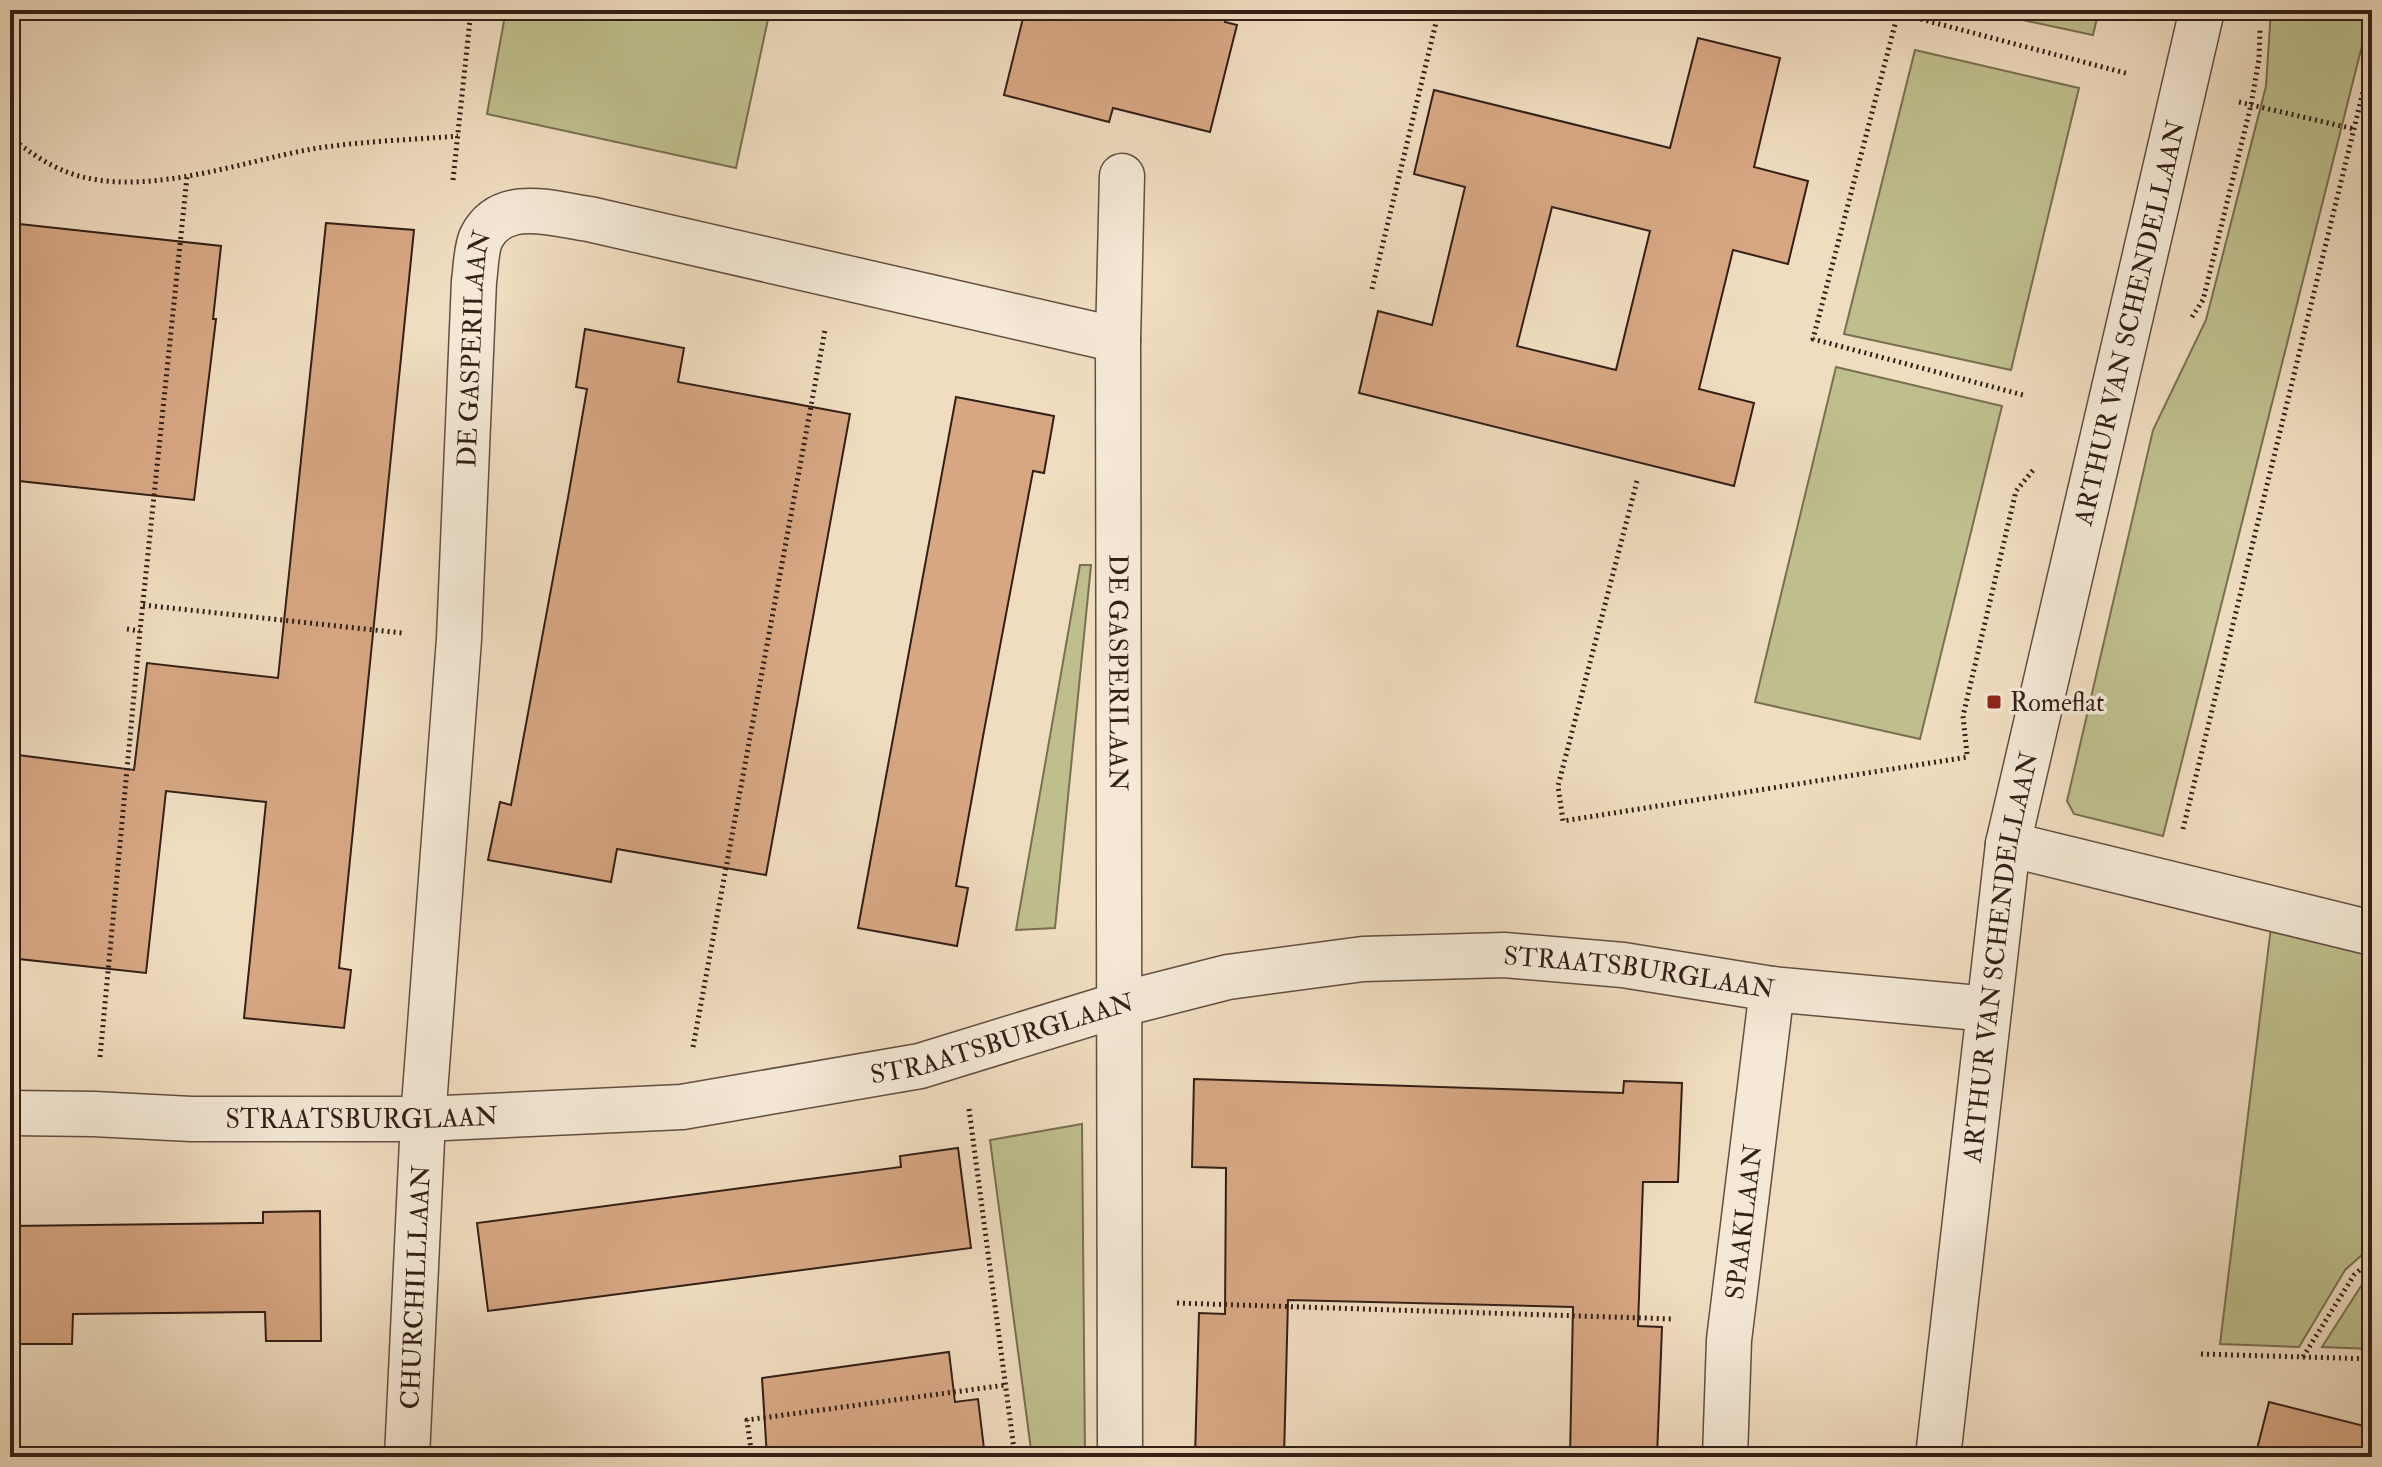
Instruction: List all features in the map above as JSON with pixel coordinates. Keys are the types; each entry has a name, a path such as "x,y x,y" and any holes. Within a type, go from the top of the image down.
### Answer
{"street":[{"name":"ARTHUR VAN SCHENDELLAAN","path":"1938,1457 2008,844 2202,10"},
{"name":"DE GASPERILAAN","path":"1118,1005 1118,340 1122,176"},
{"name":"DE GASPERILAAN","path":"423,1119 459,639 474,281 481,238 498,219 519,209 589,219 1118,340"},
{"path":"2008,844 2372,933"},
{"name":"STRAATSBURGLAAN","path":"10,1113 191,1119 423,1119 682,1107 920,1066 1118,1005 1228,977 1363,959 1504,955 1623,965 1772,989 1989,1009"},
{"name":"SPAAKLAAN","path":"1725,1457 1731,1321 1772,989"},
{"path":"1118,1005 1120,1457"},
{"name":"CHURCHILLLAAN","path":"407,1457 423,1119"}],"path":[{"path":"453,182 471,10"},
{"path":"1372,289 1439,10"},
{"path":"1886,10 2183,89"},
{"path":"1898,13 1813,339 2023,395"},
{"path":"2170,884 2372,55"},
{"name":"ARTHUR VAN SCHENDELLAAN","path":"2183,89 2354,129"},
{"path":"10,137 67,172 109,181 144,181 187,177 318,148 458,136"},
{"path":"94,1114 187,177"},
{"path":"682,1107 841,276"},
{"path":"1637,481 1558,786 1563,821 1968,757"},
{"path":"143,605 459,639"},
{"path":"127,629 140,631"},
{"path":"961,1054 1015,1457"},
{"path":"2303,1357 2354,1275 2372,1259"},
{"path":"1119,1301 1731,1321"},
{"path":"2201,1354 2372,1359"},
{"path":"752,1457 747,1420 1006,1385"}],"green space":[{"path":"506,10 770,10 736,168 487,114"},
{"path":"1976,10 2099,10 2093,35"},
{"path":"2271,10 2371,10 2163,836 2074,814 2067,801 2153,430 2206,320 2266,86"},
{"path":"1915,50 2079,88 2011,370 1844,334"},
{"path":"1836,367 2002,406 1920,739 1755,702"},
{"path":"1080,565 1091,565 1055,928 1016,930"},
{"path":"2271,927 2372,952 2372,1246 2345,1270 2299,1347 2220,1344"},
{"path":"1082,1124 1085,1457 1032,1457 990,1140"},
{"path":"2372,1274 2372,1349 2322,1347 2363,1283"}],"building":[{"path":"1025,10 1228,10 1225,22 1237,25 1210,132 1113,108 1109,122 1004,95"},
{"path":"1698,38 1780,58 1754,167 1808,181 1788,264 1733,250 1699,389 1754,403 1734,486 1359,393 1378,311 1432,325 1465,187 1414,174 1434,90 1670,148","holes":["1552,207 1650,231 1616,370 1517,346"]},
{"path":"10,223 221,246 213,319 216,319 194,500 10,480"},
{"path":"326,223 414,230 339,968 351,970 344,1028 244,1018 266,802 166,791 146,973 10,958 10,754 134,770 147,663 278,678"},
{"path":"585,329 684,348 678,382 850,414 766,875 617,849 611,882 488,860 500,802 511,805 569,492 587,389 576,387"},
{"path":"956,397 1054,416 1044,473 1033,471 984,731 956,886 968,888 957,946 858,928"},
{"path":"1194,1079 1623,1093 1624,1081 1682,1083 1678,1182 1643,1182 1638,1326 1662,1327 1657,1457 1570,1457 1573,1307 1288,1300 1284,1457 1195,1457 1199,1313 1225,1314 1226,1168 1192,1167"},
{"path":"958,1148 971,1248 488,1311 477,1223 901,1167 900,1156"},
{"path":"320,1211 321,1341 266,1341 265,1312 73,1314 72,1344 10,1344 10,1226 263,1223 263,1212"},
{"path":"949,1352 955,1402 978,1399 985,1457 767,1457 762,1378"},
{"path":"2269,1402 2372,1428 2372,1457 2255,1457"}],"place":[{"name":"Romeflat","path":"1994,702"}]}
